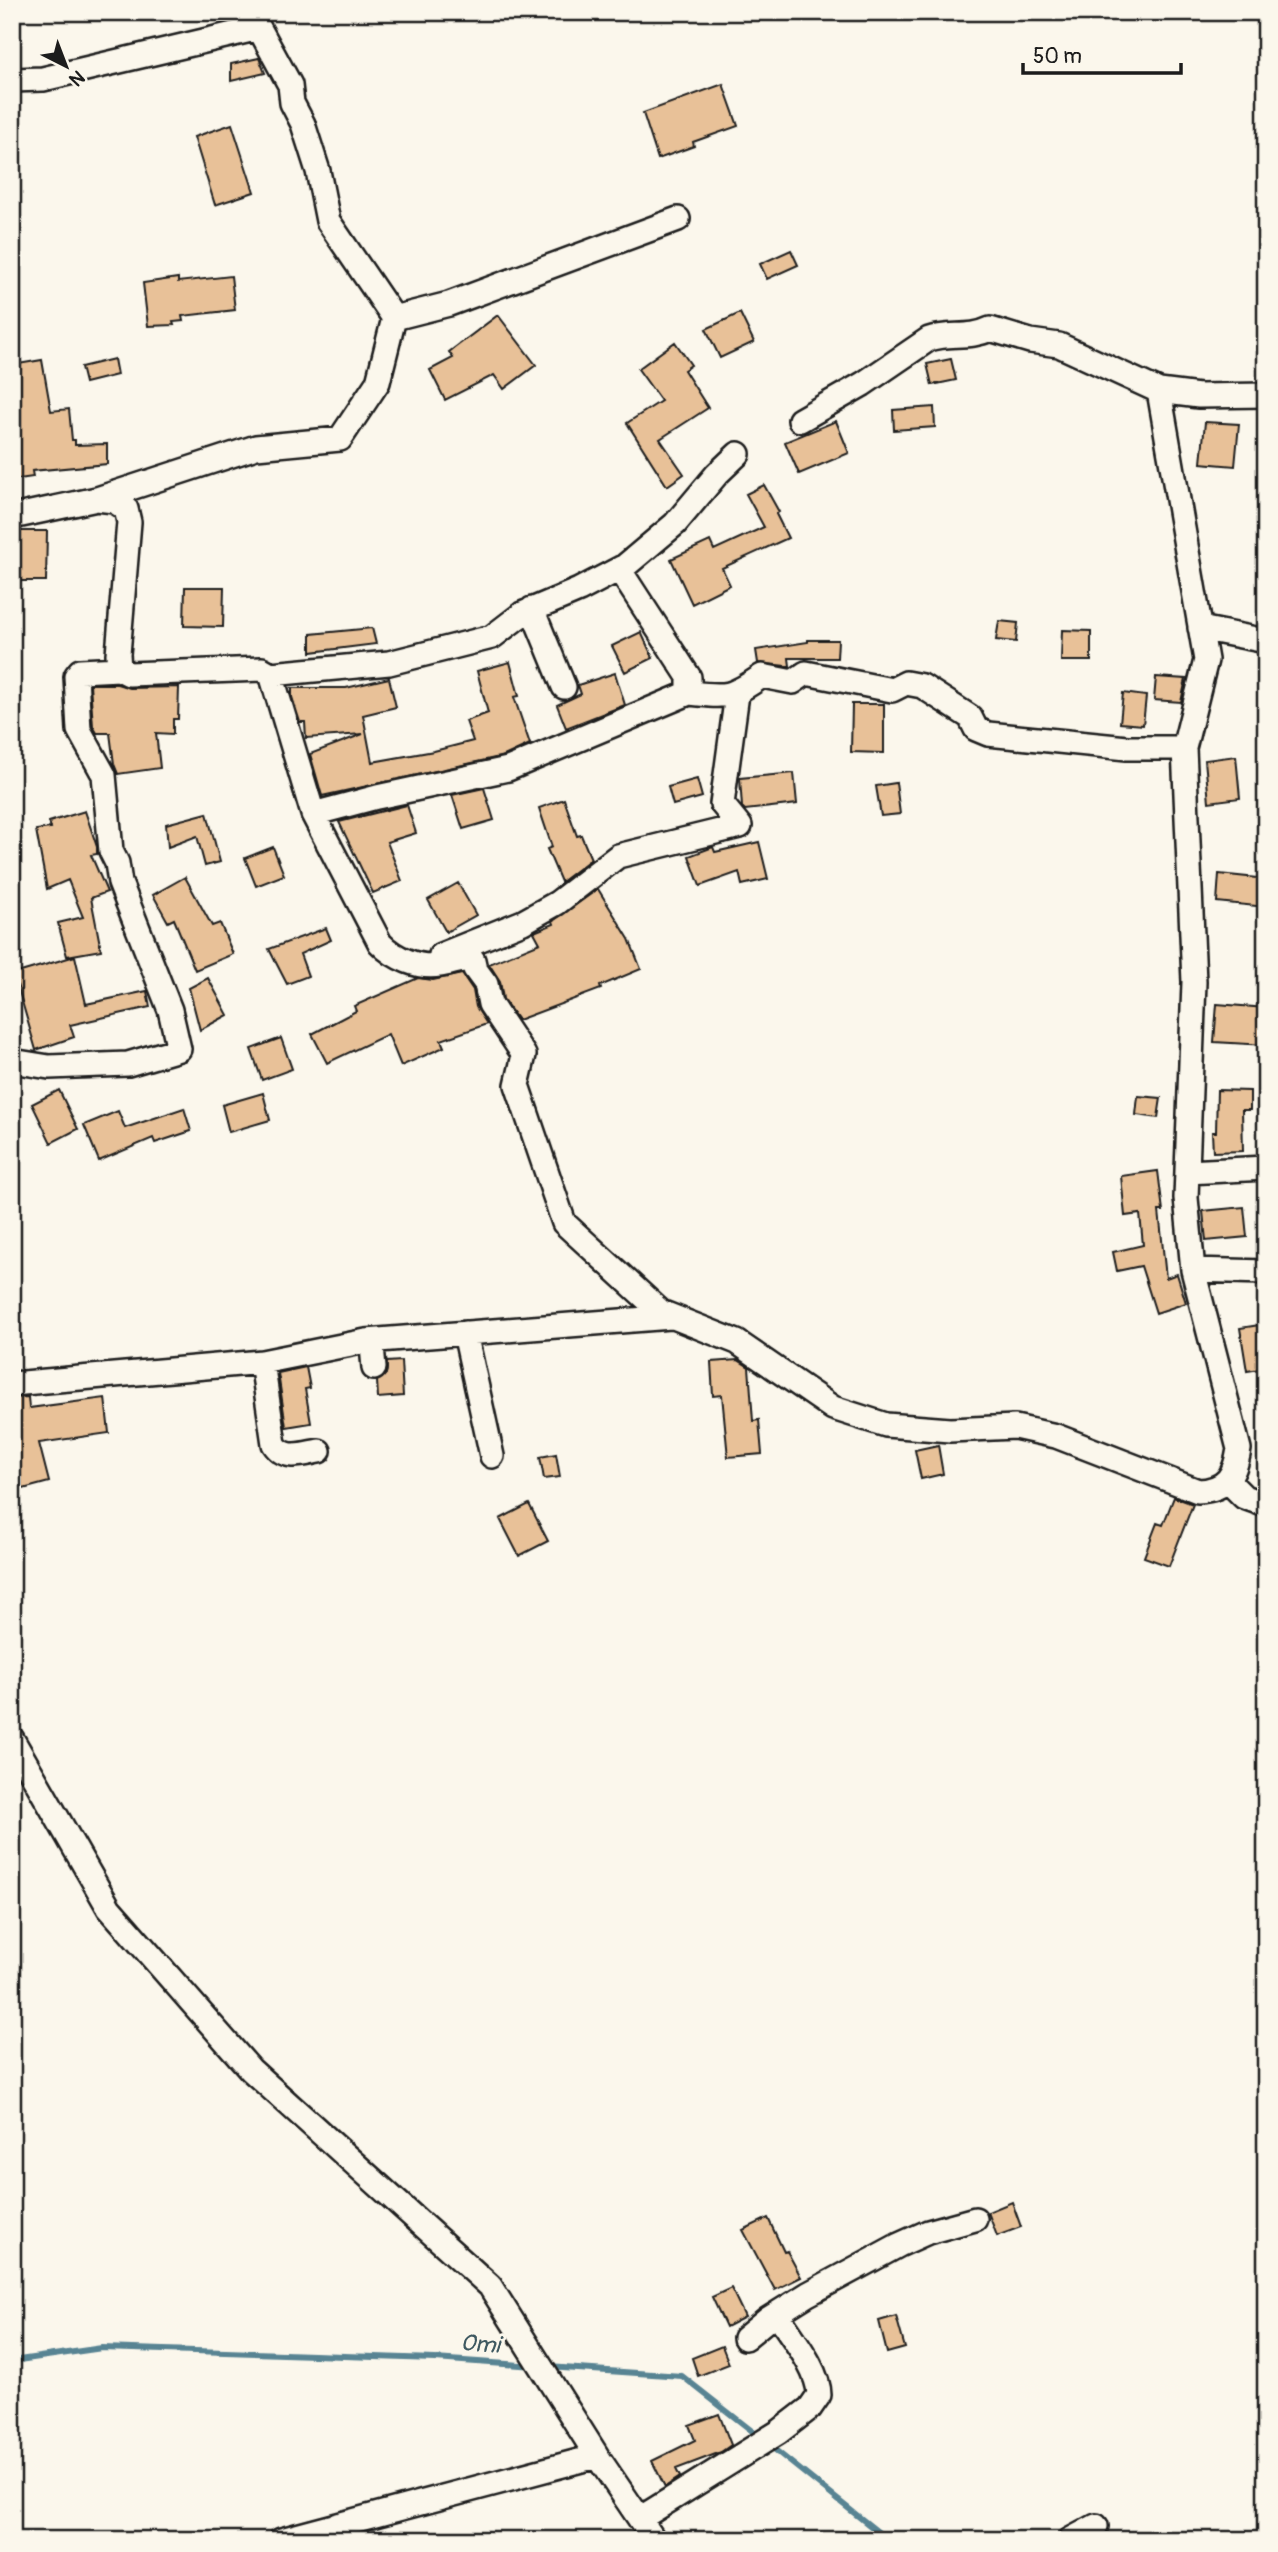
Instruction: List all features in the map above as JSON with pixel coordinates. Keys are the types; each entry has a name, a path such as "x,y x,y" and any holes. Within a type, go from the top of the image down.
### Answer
{"street":[{"path":"12,80 43,79 251,20 290,85 292,103 303,124 328,221 394,318 378,382 340,439 256,447 97,499 12,517"},
{"path":"394,318 449,304 678,219"},
{"path":"800,420 863,384 929,339 939,335 978,335 990,329 1030,341 1059,345 1159,391 1199,396 1266,396"},
{"path":"271,674 313,814 380,943 391,954 406,961 438,966 463,958 473,960 475,970 486,984 490,1004 524,1055 517,1085 564,1223 662,1312 737,1342 833,1408 886,1425 950,1430 1015,1427 1056,1436 1198,1491 1211,1491 1228,1481 1237,1466 1239,1449 1193,1270 1186,1198 1194,982 1184,748 1206,660 1159,391"},
{"path":"12,1061 49,1067 128,1065 178,1049 170,1010 120,883 117,863 111,851 104,775 79,730 76,676 80,671 119,669 129,674 262,669 271,674 389,663 492,636 532,610 620,569 675,524 717,474 738,454"},
{"path":"97,499 114,501 126,509 129,522 119,669"},
{"path":"620,569 689,677 689,693"},
{"path":"532,610 564,687"},
{"path":"1200,628 1266,641"},
{"path":"313,814 364,800 508,769 689,693 723,697 737,694 762,676 793,682 806,673 892,690 906,683 922,686 970,717 976,729 988,734 1127,748 1184,748"},
{"path":"422,963 523,922 557,903 618,856 740,826 722,804 737,694"},
{"path":"1187,1171 1266,1168"},
{"path":"1193,1270 1266,1272"},
{"path":"12,1384 262,1362 366,1341 671,1317"},
{"path":"465,1333 492,1456"},
{"path":"366,1341 372,1346 374,1368"},
{"path":"262,1362 274,1444 288,1456 318,1451"},
{"path":"1228,1481 1244,1497 1266,1505"},
{"path":"12,1739 109,1908 251,2070 490,2286 597,2456 654,2540"},
{"path":"745,2339 777,2314 831,2281 899,2245 928,2232 975,2219"},
{"path":"641,2518 779,2432 810,2407 819,2395 816,2374 777,2314"},
{"path":"281,2540 597,2456"},
{"path":"1070,2540 1096,2526"}],"building":[{"path":"259,58 265,73 231,81 231,64"},
{"path":"723,84 738,126 693,142 694,146 658,159 643,113"},
{"path":"232,124 254,192 215,205 194,137"},
{"path":"791,250 798,265 767,279 760,264"},
{"path":"231,276 235,310 182,316 183,321 173,322 174,325 148,326 143,283 178,278 178,282"},
{"path":"740,313 754,342 720,358 706,329"},
{"path":"498,315 536,365 504,389 494,375 445,400 430,370 453,358 449,352"},
{"path":"675,342 691,365 684,370 708,408 660,439 684,474 667,486 627,423 661,401 638,369"},
{"path":"114,359 117,375 85,383 81,367"},
{"path":"951,359 956,380 932,385 927,364"},
{"path":"42,360 51,411 69,409 72,440 75,440 75,445 107,444 107,464 32,471 33,477 12,480 12,365"},
{"path":"934,407 935,427 894,430 893,410"},
{"path":"836,421 849,453 799,474 785,442"},
{"path":"1205,422 1239,424 1235,466 1201,463"},
{"path":"764,485 779,512 776,514 788,538 722,568 730,585 692,604 671,559 710,541 714,550 764,527 746,494"},
{"path":"15,531 47,531 46,581 15,581"},
{"path":"185,587 224,587 223,627 184,626"},
{"path":"999,621 1018,623 1016,642 996,640"},
{"path":"372,628 376,644 311,652 311,634"},
{"path":"1062,630 1091,631 1091,661 1061,661"},
{"path":"641,632 653,658 625,672 612,646"},
{"path":"808,640 838,640 837,658 789,658 790,666 758,663 756,650"},
{"path":"510,662 519,696 514,697 530,744 504,756 322,796 310,754 363,734 306,738 305,722 300,722 292,688 346,688 389,678 396,707 363,715 372,762 473,741 466,721 488,713 477,671"},
{"path":"615,673 625,705 566,728 557,705 581,694 578,685"},
{"path":"1156,677 1186,679 1181,702 1154,700"},
{"path":"90,684 117,684 130,688 179,687 178,719 173,719 173,734 156,733 160,768 118,774 110,733 97,733 93,726"},
{"path":"1123,693 1146,696 1143,725 1120,723"},
{"path":"852,704 884,704 884,753 851,752"},
{"path":"1236,756 1240,798 1209,802 1205,760"},
{"path":"794,773 797,804 745,810 742,807 740,778"},
{"path":"697,779 702,797 673,805 668,787"},
{"path":"896,783 900,814 881,816 876,786"},
{"path":"484,788 494,820 463,829 452,795"},
{"path":"564,799 577,836 581,835 591,859 561,882 547,849 552,847 539,808"},
{"path":"407,805 416,833 387,842 402,881 373,893 339,822"},
{"path":"85,811 97,847 97,854 91,855 107,892 91,898 101,950 67,956 58,923 83,917 68,880 47,889 36,830 51,828 49,822"},
{"path":"207,813 220,862 205,866 197,836 168,847 166,824"},
{"path":"759,842 768,879 742,885 739,872 700,886 689,856 713,847 715,852"},
{"path":"273,847 284,875 256,886 245,858"},
{"path":"1219,874 1266,879 1266,907 1217,902"},
{"path":"185,877 212,926 220,923 233,954 195,970 174,919 168,922 153,895"},
{"path":"458,883 476,915 446,932 428,900"},
{"path":"598,889 629,939 641,969 600,986 601,989 518,1020 503,999 500,981 489,964 540,943 534,932 554,924 553,921"},
{"path":"326,928 331,940 300,954 308,976 287,984 269,949"},
{"path":"75,956 86,1004 147,991 150,1007 70,1025 74,1037 36,1050 14,974"},
{"path":"462,974 473,990 476,1007 487,1024 441,1040 444,1047 401,1066 388,1034 327,1063 312,1034 356,1011 354,1006 418,978 433,980"},
{"path":"208,978 228,1015 200,1030 189,988"},
{"path":"1217,1004 1266,1008 1266,1045 1214,1042"},
{"path":"281,1038 292,1069 262,1080 251,1049"},
{"path":"59,1090 78,1129 51,1143 32,1104"},
{"path":"1217,1090 1250,1091 1250,1110 1242,1110 1243,1151 1213,1152 1212,1132 1216,1132"},
{"path":"263,1093 270,1120 229,1132 222,1105"},
{"path":"1138,1096 1161,1098 1158,1118 1136,1115"},
{"path":"184,1108 191,1131 155,1143 153,1138 99,1161 84,1125 118,1111 125,1128"},
{"path":"1158,1171 1166,1278 1177,1274 1186,1303 1156,1313 1141,1266 1117,1271 1113,1252 1143,1245 1140,1214 1125,1216 1121,1176"},
{"path":"1244,1207 1247,1237 1206,1241 1203,1211"},
{"path":"1266,1324 1266,1368 1247,1371 1240,1328"},
{"path":"738,1360 749,1367 753,1421 759,1420 762,1454 728,1457 722,1395 713,1396 711,1362"},
{"path":"401,1361 403,1396 378,1398 377,1381 386,1374 387,1362"},
{"path":"306,1367 310,1388 305,1389 311,1423 286,1427 278,1373"},
{"path":"28,1397 29,1408 105,1398 109,1433 39,1443 49,1482 12,1492 12,1398"},
{"path":"938,1445 943,1474 921,1479 915,1450"},
{"path":"556,1454 560,1477 544,1479 540,1457"},
{"path":"1174,1497 1193,1504 1169,1566 1144,1557 1157,1523 1163,1525"},
{"path":"529,1504 548,1541 519,1556 500,1519"},
{"path":"1012,2202 1021,2227 997,2236 988,2212"},
{"path":"768,2218 784,2252 787,2251 801,2277 775,2290 743,2230"},
{"path":"731,2288 745,2317 726,2327 712,2297"},
{"path":"896,2316 905,2348 887,2353 879,2321"},
{"path":"722,2346 729,2364 698,2376 692,2358"},
{"path":"719,2414 731,2445 721,2452 676,2469 680,2477 665,2487 652,2461 695,2440 689,2425"}],"waterway":[{"name":"Omi","path":"12,2361 102,2348 435,2359 534,2366"},
{"name":"Omi","path":"548,2367 682,2376 761,2438"},
{"name":"Omi","path":"769,2445 888,2540"}]}
